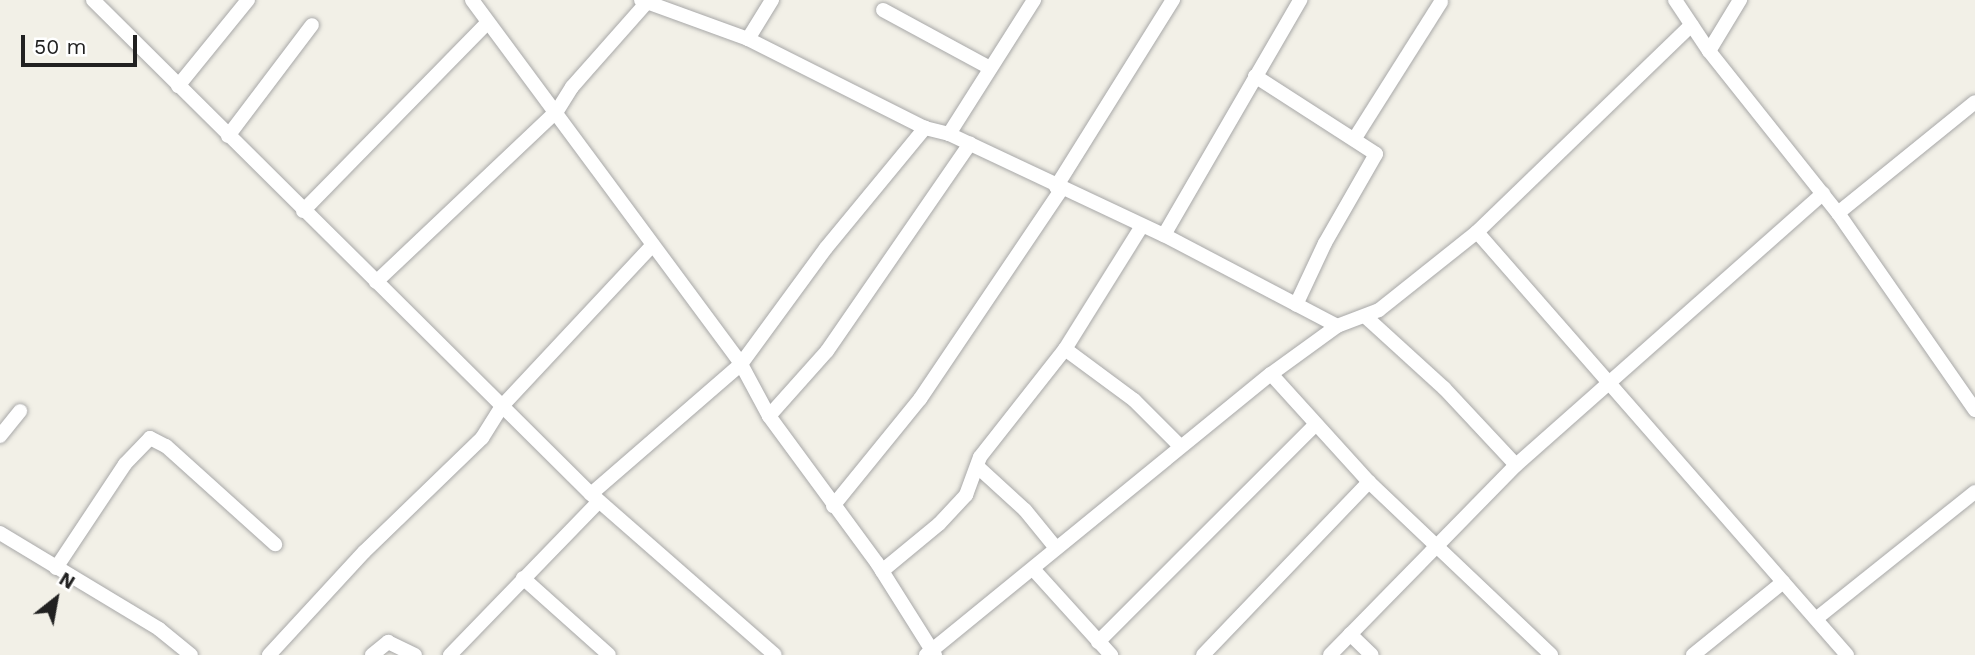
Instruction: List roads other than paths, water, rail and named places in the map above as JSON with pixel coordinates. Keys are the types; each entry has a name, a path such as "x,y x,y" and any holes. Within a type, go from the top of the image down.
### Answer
{"street":[{"path":"93,0 595,498 775,655"},
{"path":"178,86 248,0"},
{"path":"472,0 557,111 652,246 741,364 769,416 881,570 931,654 1034,570 1056,548 1179,445 1337,326 1367,318 1477,232 1691,25"},
{"path":"748,39 772,0"},
{"path":"949,134 1034,0"},
{"path":"833,506 920,400 1059,189 1172,0"},
{"path":"1164,236 1300,0"},
{"path":"1675,0 1709,51 1838,213 1975,410"},
{"path":"1709,51 1741,0"},
{"path":"376,282 557,111 572,87 646,1 748,39 925,128 949,134 1059,189 1164,236 1337,326"},
{"path":"1355,138 1441,2"},
{"path":"883,10 990,68"},
{"path":"303,211 488,22"},
{"path":"228,136 312,25"},
{"path":"1255,76 1375,152 1375,160 1325,243 1297,305"},
{"path":"1838,213 1975,102"},
{"path":"450,655 595,498 741,364 826,248 925,128"},
{"path":"769,416 827,351 970,144"},
{"path":"1330,655 1433,544 1516,465 1607,381 1823,193"},
{"path":"881,570 939,524 966,495 979,468 980,457 1065,349 1142,226"},
{"path":"1477,232 1847,655"},
{"path":"269,655 364,552 482,438 503,405 652,246"},
{"path":"1367,318 1444,388 1516,465"},
{"path":"1065,349 1135,400 1179,445"},
{"path":"1271,374 1369,482 1433,544 1490,592 1551,655"},
{"path":"0,436 20,411"},
{"path":"1098,642 1315,425"},
{"path":"56,568 125,464 150,438 166,446 275,544"},
{"path":"979,468 1056,548"},
{"path":"1203,655 1369,482"},
{"path":"1817,618 1975,492"},
{"path":"0,533 159,628 191,655"},
{"path":"1034,570 1111,655"},
{"path":"523,578 609,655"},
{"path":"1693,655 1783,582"},
{"path":"1350,634 1372,655"},
{"path":"372,655 388,642 415,655"}]}
